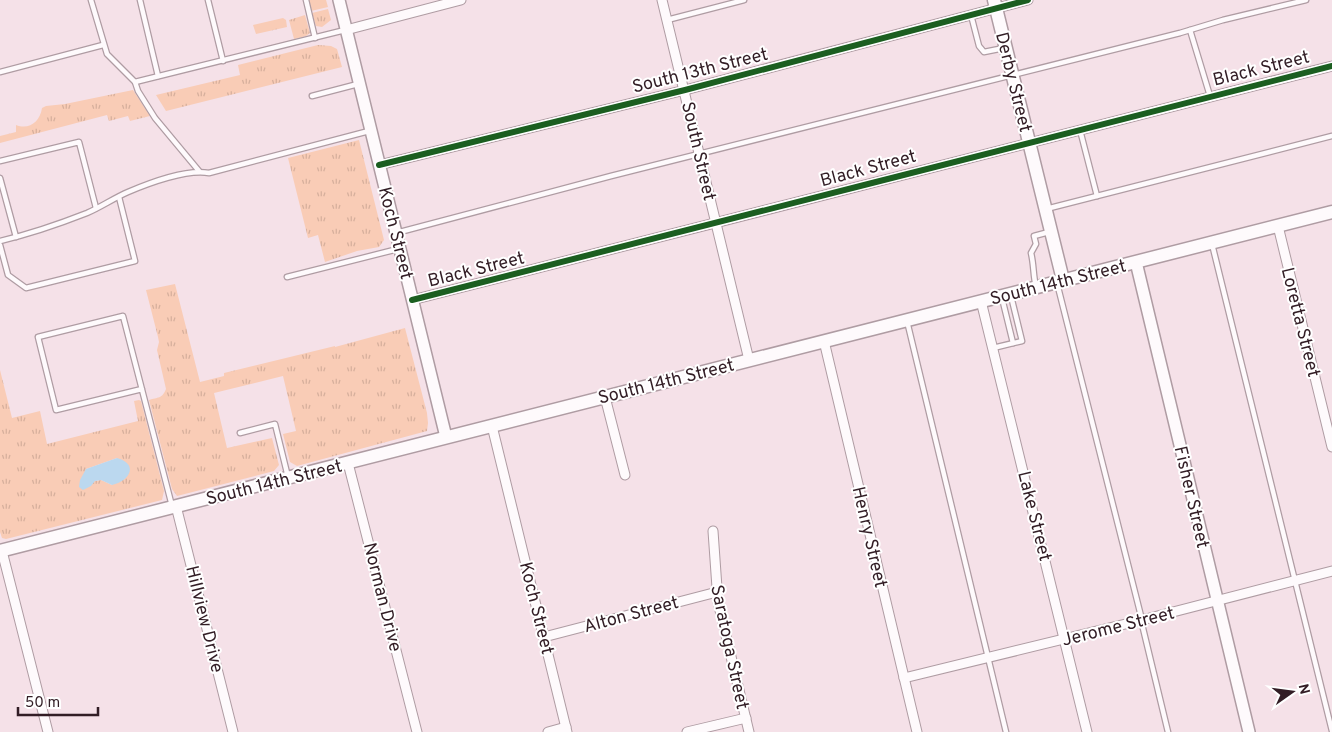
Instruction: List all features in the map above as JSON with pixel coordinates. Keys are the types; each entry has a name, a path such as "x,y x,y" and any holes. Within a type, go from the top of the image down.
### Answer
{"main road":[{"name":"Derby Street","path":"995,4 1050,231 1060,281"},
{"name":"South 14th Street","path":"1,551 1332,212"}],"street":[{"name":"Koch Street","path":"339,0 446,437"},
{"path":"346,30 462,0"},
{"name":"South Street","path":"662,0 749,360"},
{"name":"South 13th Street","path":"379,165 685,90 971,15 995,4 1028,0"},
{"name":"Black Street","path":"412,300 717,224 1028,142 1332,66"},
{"name":"Loretta Street","path":"1278,226 1332,446"},
{"name":"Fisher Street","path":"1136,262 1249,732"},
{"name":"Lake Street","path":"981,301 1087,732"},
{"name":"Henry Street","path":"824,341 917,732"},
{"path":"605,397 625,475"},
{"name":"Koch Street","path":"492,426 567,730"},
{"name":"Norman Drive","path":"348,463 417,732"},
{"name":"Hillview Drive","path":"174,507 233,732"},
{"name":"Saratoga Street","path":"712,531 716,592 749,732"},
{"path":"1,551 48,732"},
{"name":"Jerome Street","path":"904,678 1332,571"},
{"name":"Alton Street","path":"544,637 716,592"},
{"path":"687,732 746,718"},
{"path":"548,732 567,730"}],"lane":[{"path":"91,0 107,54 135,82 138,91 156,118 199,171"},
{"path":"140,0 158,76"},
{"path":"208,0 223,60"},
{"path":"306,0 315,38"},
{"path":"667,20 744,0"},
{"path":"396,233 1306,0"},
{"path":"971,15 979,46 984,52 1005,47"},
{"path":"135,82 346,30"},
{"path":"1190,30 1210,96"},
{"path":"0,72 103,45"},
{"path":"312,96 360,84"},
{"path":"1080,129 1097,196"},
{"path":"0,241 50,227 164,180 199,171 209,173 371,131"},
{"path":"1045,210 1332,136"},
{"path":"0,161 78,142 96,208"},
{"path":"0,178 16,237"},
{"path":"0,245 8,275 26,288 135,261 119,197"},
{"path":"1036,287 1033,274 1035,266 1031,253 1036,244 1034,236 1050,231"},
{"path":"1212,243 1332,731"},
{"path":"287,277 400,249"},
{"path":"1060,281 1168,732"},
{"path":"1006,295 1013,343"},
{"path":"993,348 1022,341 1006,295"},
{"path":"142,389 56,410 38,337 123,316 174,507"},
{"path":"907,320 1006,732"},
{"path":"240,433 275,424 288,478"}],"green space":[{"path":"308,0 326,0 328,7 311,11"},
{"path":"328,9 331,20 322,27 316,26 312,13"},
{"path":"305,15 310,33 294,39 289,20"},
{"path":"283,18 286,20 287,27 256,34 253,25"},
{"path":"318,45 331,46 337,49 342,67 166,111 156,95 240,75 238,65"},
{"path":"133,90 150,116 130,121 128,116 109,121 107,115 0,143 0,136 16,132 16,125 29,126 33,124 39,117 42,108 46,106"},
{"path":"359,140 384,240 379,247 357,251 325,262 318,235 308,238 288,158"},
{"path":"175,284 200,382 224,376 224,373 335,347 405,328 427,413 427,431 297,466 290,462 283,434 296,431 283,376 214,393 227,448 272,438 279,465 274,471 177,496 172,489 149,400 161,396 166,389 157,350 158,337 146,290"},
{"path":"0,370 12,418 40,411 47,444 138,421 134,401 141,401 164,491 162,500 6,539 2,538 0,532","holes":["117,458 112,485 101,480 95,481 86,469"]}],"water":[{"path":"117,458 128,464 130,468 130,472 123,480 112,485 101,480 95,481 91,486 83,490 79,487 80,480 86,469"}],"cycle path":[{"path":"379,165 685,90 1028,0"},
{"path":"412,300 1332,66"}]}
